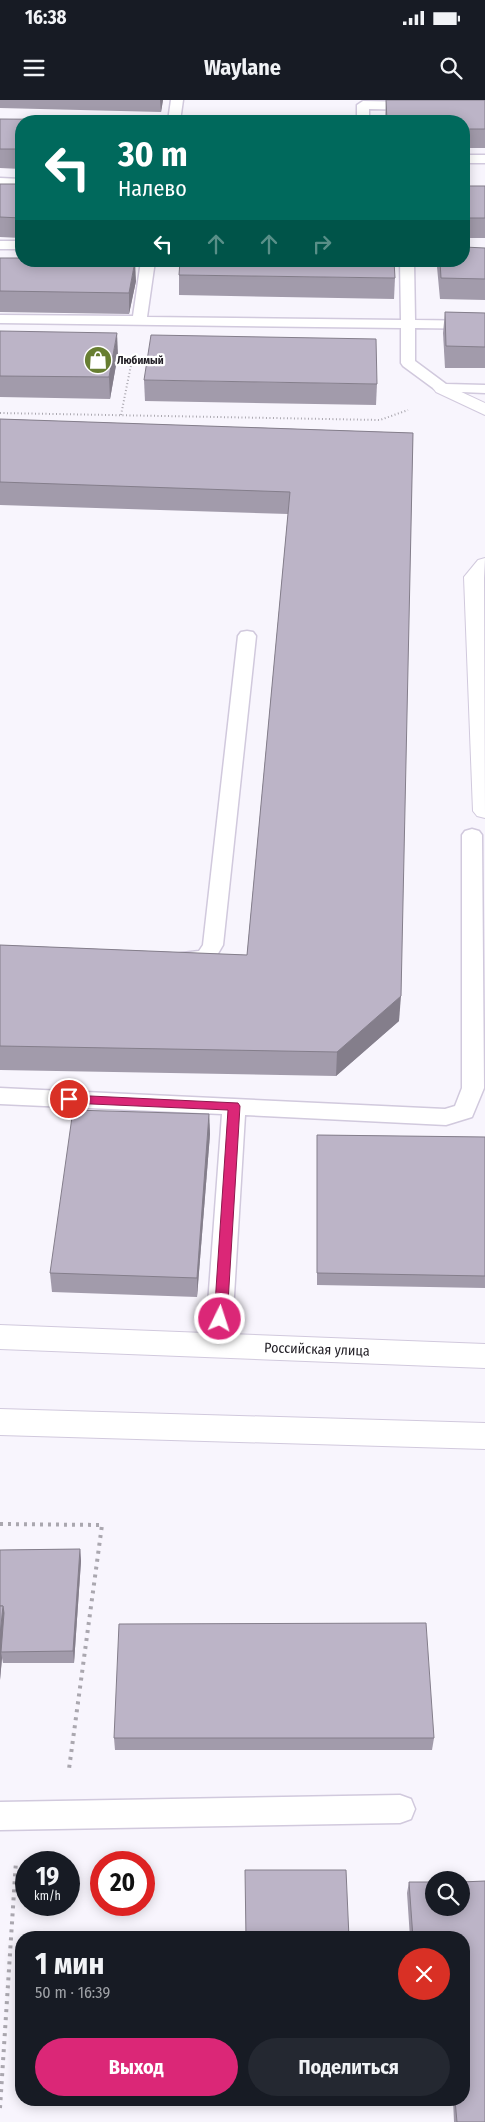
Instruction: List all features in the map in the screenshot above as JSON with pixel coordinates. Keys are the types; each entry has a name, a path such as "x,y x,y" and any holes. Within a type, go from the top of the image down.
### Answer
{"main road":[{"path":"442,388 485,410"},
{"path":"481,572 485,811"},
{"name":"Российская улица","path":"0,1337 485,1356"},
{"path":"0,1422 485,1436"}],"lane":[{"path":"175,115 177,100"},
{"path":"363,115 363,105 430,106"},
{"path":"470,159 485,159"},
{"path":"0,182 15,183"},
{"path":"0,245 15,246"},
{"path":"139,320 147,267"},
{"path":"407,267 408,362 442,388 485,389"},
{"path":"0,319 485,325"},
{"path":"167,958 195,959 206,957 213,945 247,636"},
{"path":"0,1096 446,1117 464,1111 473,1088 472,835"},
{"path":"218,1345 234,1106"},
{"path":"9,1816 400,1809"}],"path":[{"path":"121,415 139,320"},
{"path":"0,413 380,420 415,407 464,400"},
{"path":"0,1524 102,1524 63,1814"},
{"path":"0,2108 9,1816"}],"building":[{"path":"386,100 485,100 485,129 470,129 470,115 387,115"},
{"path":"0,119 15,119 15,149 0,149"},
{"path":"0,184 15,184 15,218 0,217"},
{"path":"470,186 485,186 485,218 470,218"},
{"path":"470,247 485,248 485,279 441,278 440,267 470,267"},
{"path":"0,258 15,258 15,267 134,267 129,293 0,291"},
{"path":"180,267 394,267 395,278 179,275"},
{"path":"445,312 485,313 485,347 446,346"},
{"path":"0,331 117,333 109,377 0,376"},
{"path":"151,335 376,339 377,384 144,380"},
{"path":"0,419 413,433 401,996 337,1052 0,1046 0,945 247,955 290,492 0,482"},
{"path":"73,1110 209,1114 197,1278 50,1273"},
{"path":"317,1135 485,1137 485,1276 317,1273"},
{"path":"80,1549 73,1651 1,1652 4,1613 3,1606 0,1606 0,1550"},
{"path":"0,1606 3,1606 0,1635"},
{"path":"426,1623 434,1738 114,1738 119,1624"},
{"path":"245,1870 346,1870 349,1931 246,1931"},
{"path":"485,1881 485,2122 457,2122 456,2106 470,2106 470,1931 412,1931 409,1882 425,1882 425,1916 470,1916 470,1882"}],"place":[{"name":"Любимый","path":"98,360"}],"route":[{"path":"69,1099 234,1106 220,1319"}]}
